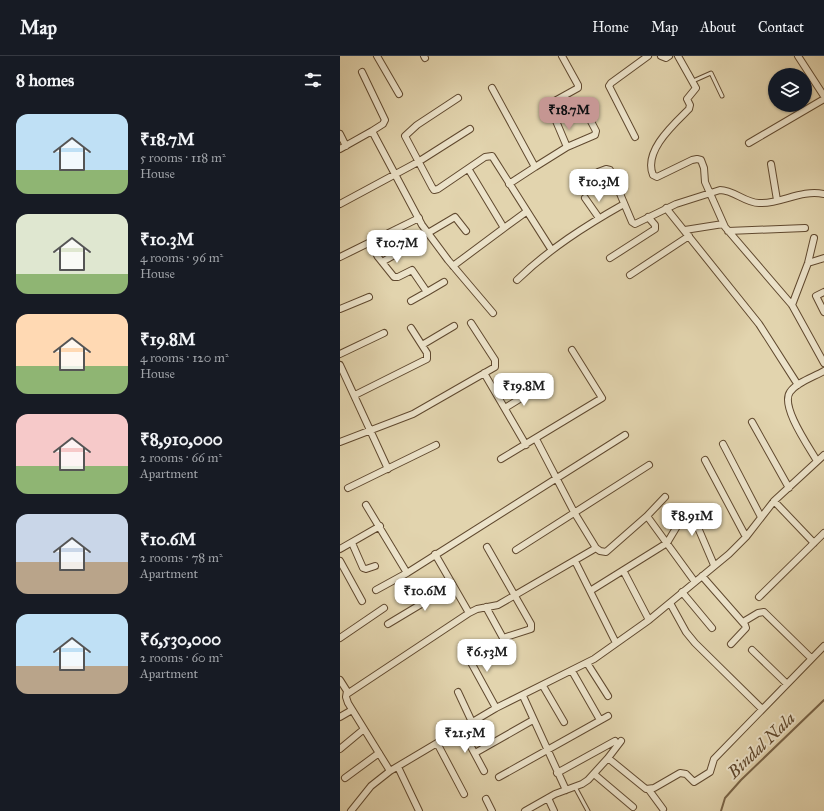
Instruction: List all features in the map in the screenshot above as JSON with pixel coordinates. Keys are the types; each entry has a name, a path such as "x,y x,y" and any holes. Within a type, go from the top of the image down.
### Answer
{"street":[{"path":"377,56 399,94"},
{"path":"551,103 578,88 578,84 562,56"},
{"path":"635,137 609,86 648,56"},
{"path":"662,56 666,58 669,56"},
{"path":"678,56 694,81 696,89 687,99 690,107 666,132 653,154 651,168 652,175 656,177 699,159 704,168 704,180 723,224 792,305 824,364"},
{"path":"798,56 824,96"},
{"path":"340,149 383,124 385,120 362,72"},
{"path":"492,88 535,167"},
{"path":"458,98 416,125 406,135 418,162 432,187 436,190 469,170 485,157 492,156 526,212 551,249"},
{"path":"749,143 824,99"},
{"path":"509,184 566,147 596,134 585,110"},
{"path":"556,121 566,147"},
{"path":"340,204 418,162 470,129"},
{"path":"372,131 428,233 453,266 493,313"},
{"path":"340,134 346,146"},
{"path":"771,164 777,200"},
{"path":"598,172 606,169 610,170 624,204 634,223 666,208 709,193 725,190 757,203 805,193 824,194"},
{"path":"469,170 504,228"},
{"path":"585,198 599,218"},
{"path":"517,280 551,249 599,218 624,204"},
{"path":"666,208 759,324 798,385"},
{"path":"453,266 526,212"},
{"path":"610,258 655,229 655,225 648,216"},
{"path":"428,233 455,217 466,231"},
{"path":"340,257 419,218"},
{"path":"684,230 723,224"},
{"path":"728,231 805,228"},
{"path":"630,275 689,236"},
{"path":"792,305 808,263 814,238"},
{"path":"370,242 382,262 396,277 412,270 427,292"},
{"path":"382,262 403,250"},
{"path":"808,263 824,258"},
{"path":"411,302 444,282"},
{"path":"824,292 816,296 824,312"},
{"path":"340,309 369,297"},
{"path":"340,442 421,409 495,367 496,362 471,323"},
{"path":"422,345 454,326"},
{"path":"354,395 427,359 427,353 411,328"},
{"path":"340,354 384,333"},
{"path":"501,460 536,440 602,398 572,350"},
{"path":"340,365 342,375 354,395 388,469"},
{"path":"817,461 788,409 788,397 790,392 798,385 824,371"},
{"path":"484,373 526,445"},
{"path":"505,408 534,390"},
{"path":"752,422 789,488"},
{"path":"376,590 407,573 625,435"},
{"path":"536,440 574,512 596,548 600,551 606,552 647,516 665,497"},
{"path":"723,444 760,517"},
{"path":"348,488 436,445"},
{"path":"351,811 356,808 371,786 390,771 496,708 587,663 649,620 746,537 760,517 774,502 824,455"},
{"path":"705,460 746,537"},
{"path":"516,550 649,465"},
{"path":"774,502 814,543"},
{"path":"366,505 407,573"},
{"path":"647,516 695,582"},
{"path":"590,591 624,572 667,544 682,518 685,517 692,518 714,565"},
{"path":"340,549 380,526"},
{"path":"759,597 824,533"},
{"path":"352,543 363,568 366,569 375,566"},
{"path":"486,607 503,638 529,631 531,629 531,624 487,547"},
{"path":"344,697 470,613 486,607 495,607 596,548"},
{"path":"435,554 470,613"},
{"path":"340,561 362,601"},
{"path":"575,561 616,643"},
{"path":"624,572 649,620"},
{"path":"702,576 743,622 746,628 730,644"},
{"path":"388,624 453,585"},
{"path":"682,592 712,628"},
{"path":"670,603 686,632 695,643 762,709"},
{"path":"340,638 384,608"},
{"path":"743,622 758,613 764,612 811,658"},
{"path":"462,646 496,708"},
{"path":"649,790 680,773 686,774 694,782 710,772 714,759 824,646"},
{"path":"752,650 788,684"},
{"path":"587,663 608,696"},
{"path":"572,671 600,720"},
{"path":"340,680 347,691 344,697"},
{"path":"543,686 564,722"},
{"path":"458,692 472,722"},
{"path":"522,696 566,790"},
{"path":"344,697 390,771"},
{"path":"340,717 352,710"},
{"path":"500,777 608,716"},
{"path":"475,753 533,720"},
{"path":"461,728 484,770"},
{"path":"340,749 364,729"},
{"path":"525,811 548,798 588,780 608,758 618,741 558,773"},
{"path":"437,743 464,794"},
{"path":"345,778 379,753"},
{"path":"608,758 642,787 649,790 663,809"},
{"path":"398,767 419,811"},
{"path":"594,774 632,807"},
{"path":"548,798 554,811"},
{"path":"486,799 492,811"}],"lane":[{"path":"694,81 711,73 722,96"},
{"path":"575,787 588,811"}],"waterway":[{"name":"Bindal Nala","path":"721,811 725,798 741,780 824,700"}]}
